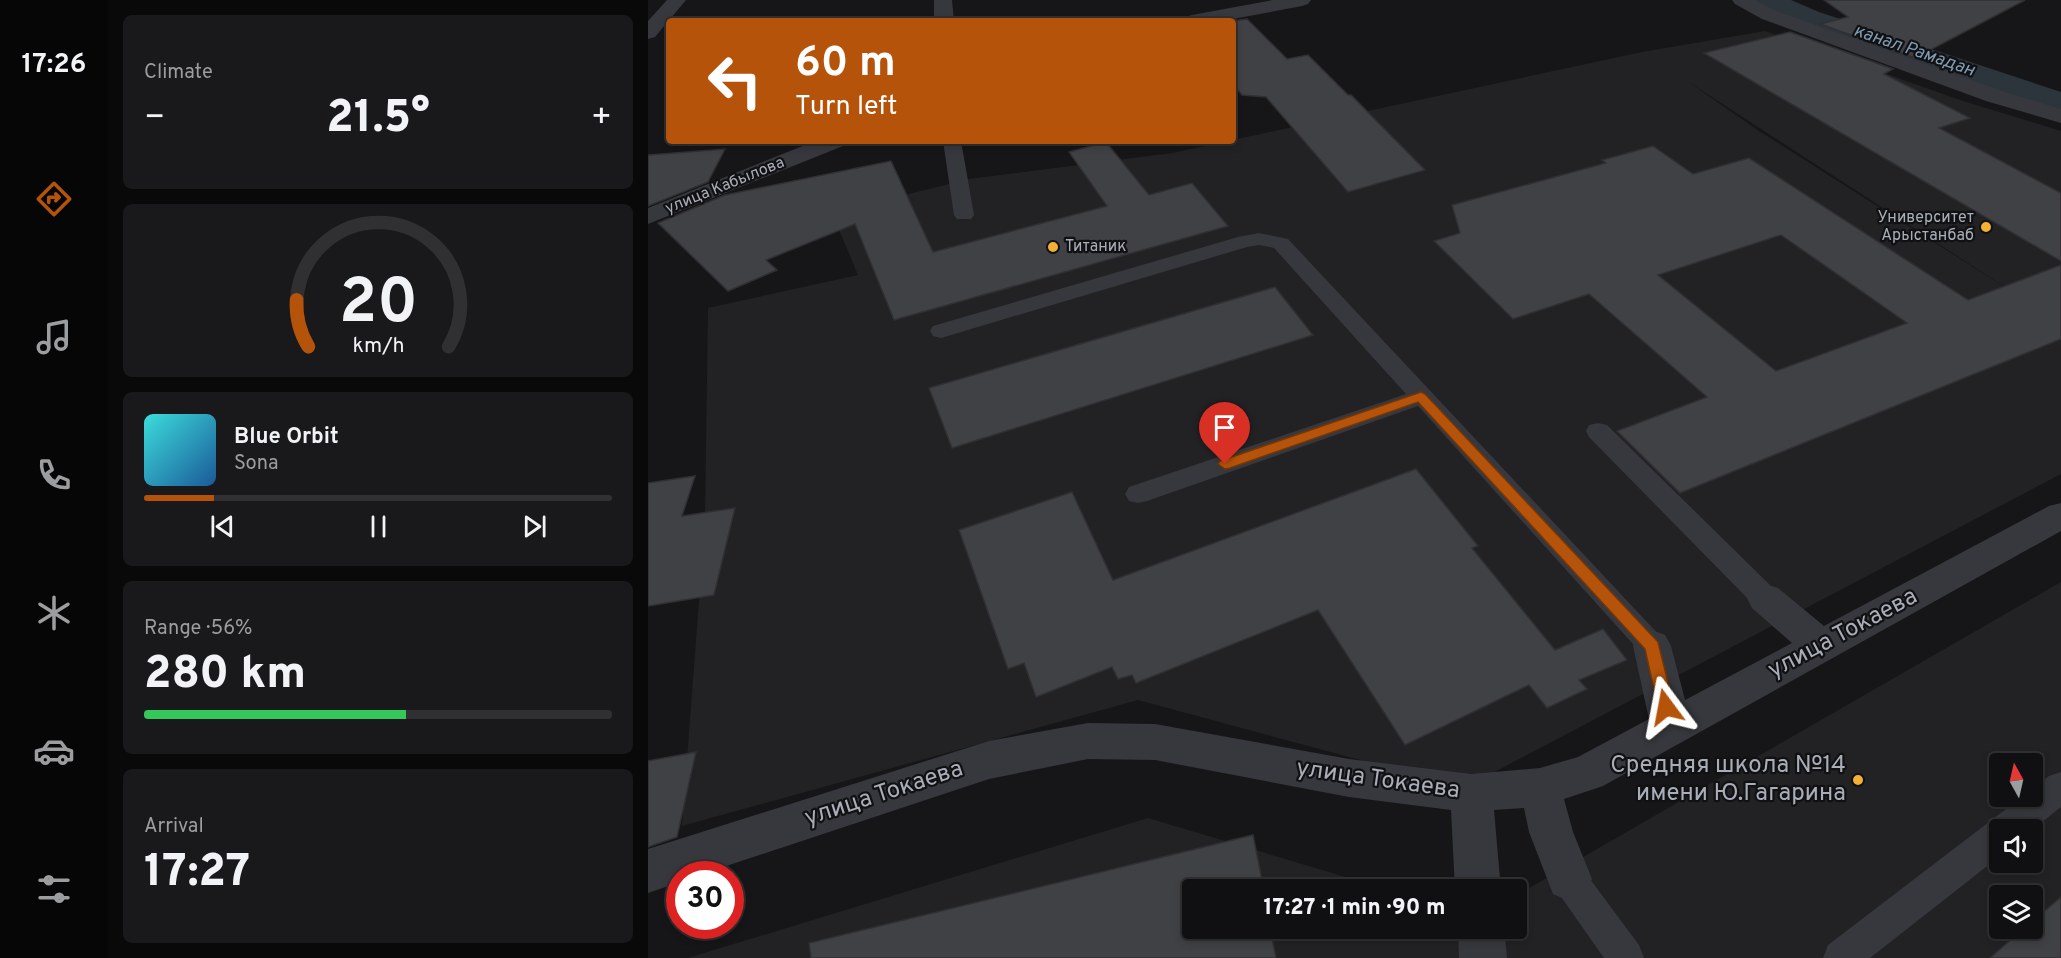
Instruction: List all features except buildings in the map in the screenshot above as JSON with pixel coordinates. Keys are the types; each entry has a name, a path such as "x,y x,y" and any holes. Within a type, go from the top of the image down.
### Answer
{"street":[{"path":"648,33 677,0"},
{"path":"943,0 944,18"},
{"path":"1208,18 1302,0"},
{"path":"1741,0 1769,15 1994,96 2061,116"},
{"name":"улица Кабылова","path":"648,217 828,144"},
{"name":"улица Токаева","path":"648,871 989,760 1088,741 1155,742 1349,778 1472,793 1540,787 1588,773 2061,515"},
{"path":"1765,598 1821,645"},
{"path":"1652,646 1671,728"},
{"path":"1540,787 1551,832 1569,879"},
{"path":"1472,793 1477,879"},
{"path":"1482,939 1483,958"}],"lane":[{"path":"952,144 964,215"},
{"path":"940,331 1228,245 1258,239 1281,243 1291,251 1421,397 1652,646"},
{"path":"1138,494 1421,397"},
{"path":"1598,431 1765,598"},
{"path":"2020,819 2061,787"},
{"path":"1840,958 1989,843"},
{"path":"1569,879 1626,958"}],"shaded area":[{"path":"1765,31 1960,100 2061,131 2061,474 1464,788 1138,700 682,826 705,521 708,308 858,275 832,213 969,179 1172,153 1214,144 1236,144 1236,139 1642,52","holes":["1687,81 2025,300 1759,131"]},
{"name":"Средняя школа №14 имени Ю.Гагарина","path":"2061,582 2061,958 688,958 1148,818 1352,879 1182,879 1182,939 1527,939 1527,889"}],"waterway":[{"name":"канал Рамадан","path":"1767,0 1809,18 2061,103"}],"place":[{"name":"Университет Арыстанбаб","path":"1986,227"},
{"name":"Титаник","path":"1053,247"},
{"name":"Средняя школа №14 имени Ю.Гагарина","path":"1858,780"}],"route":[{"path":"1225,464 1421,397 1652,646 1666,707"}]}
